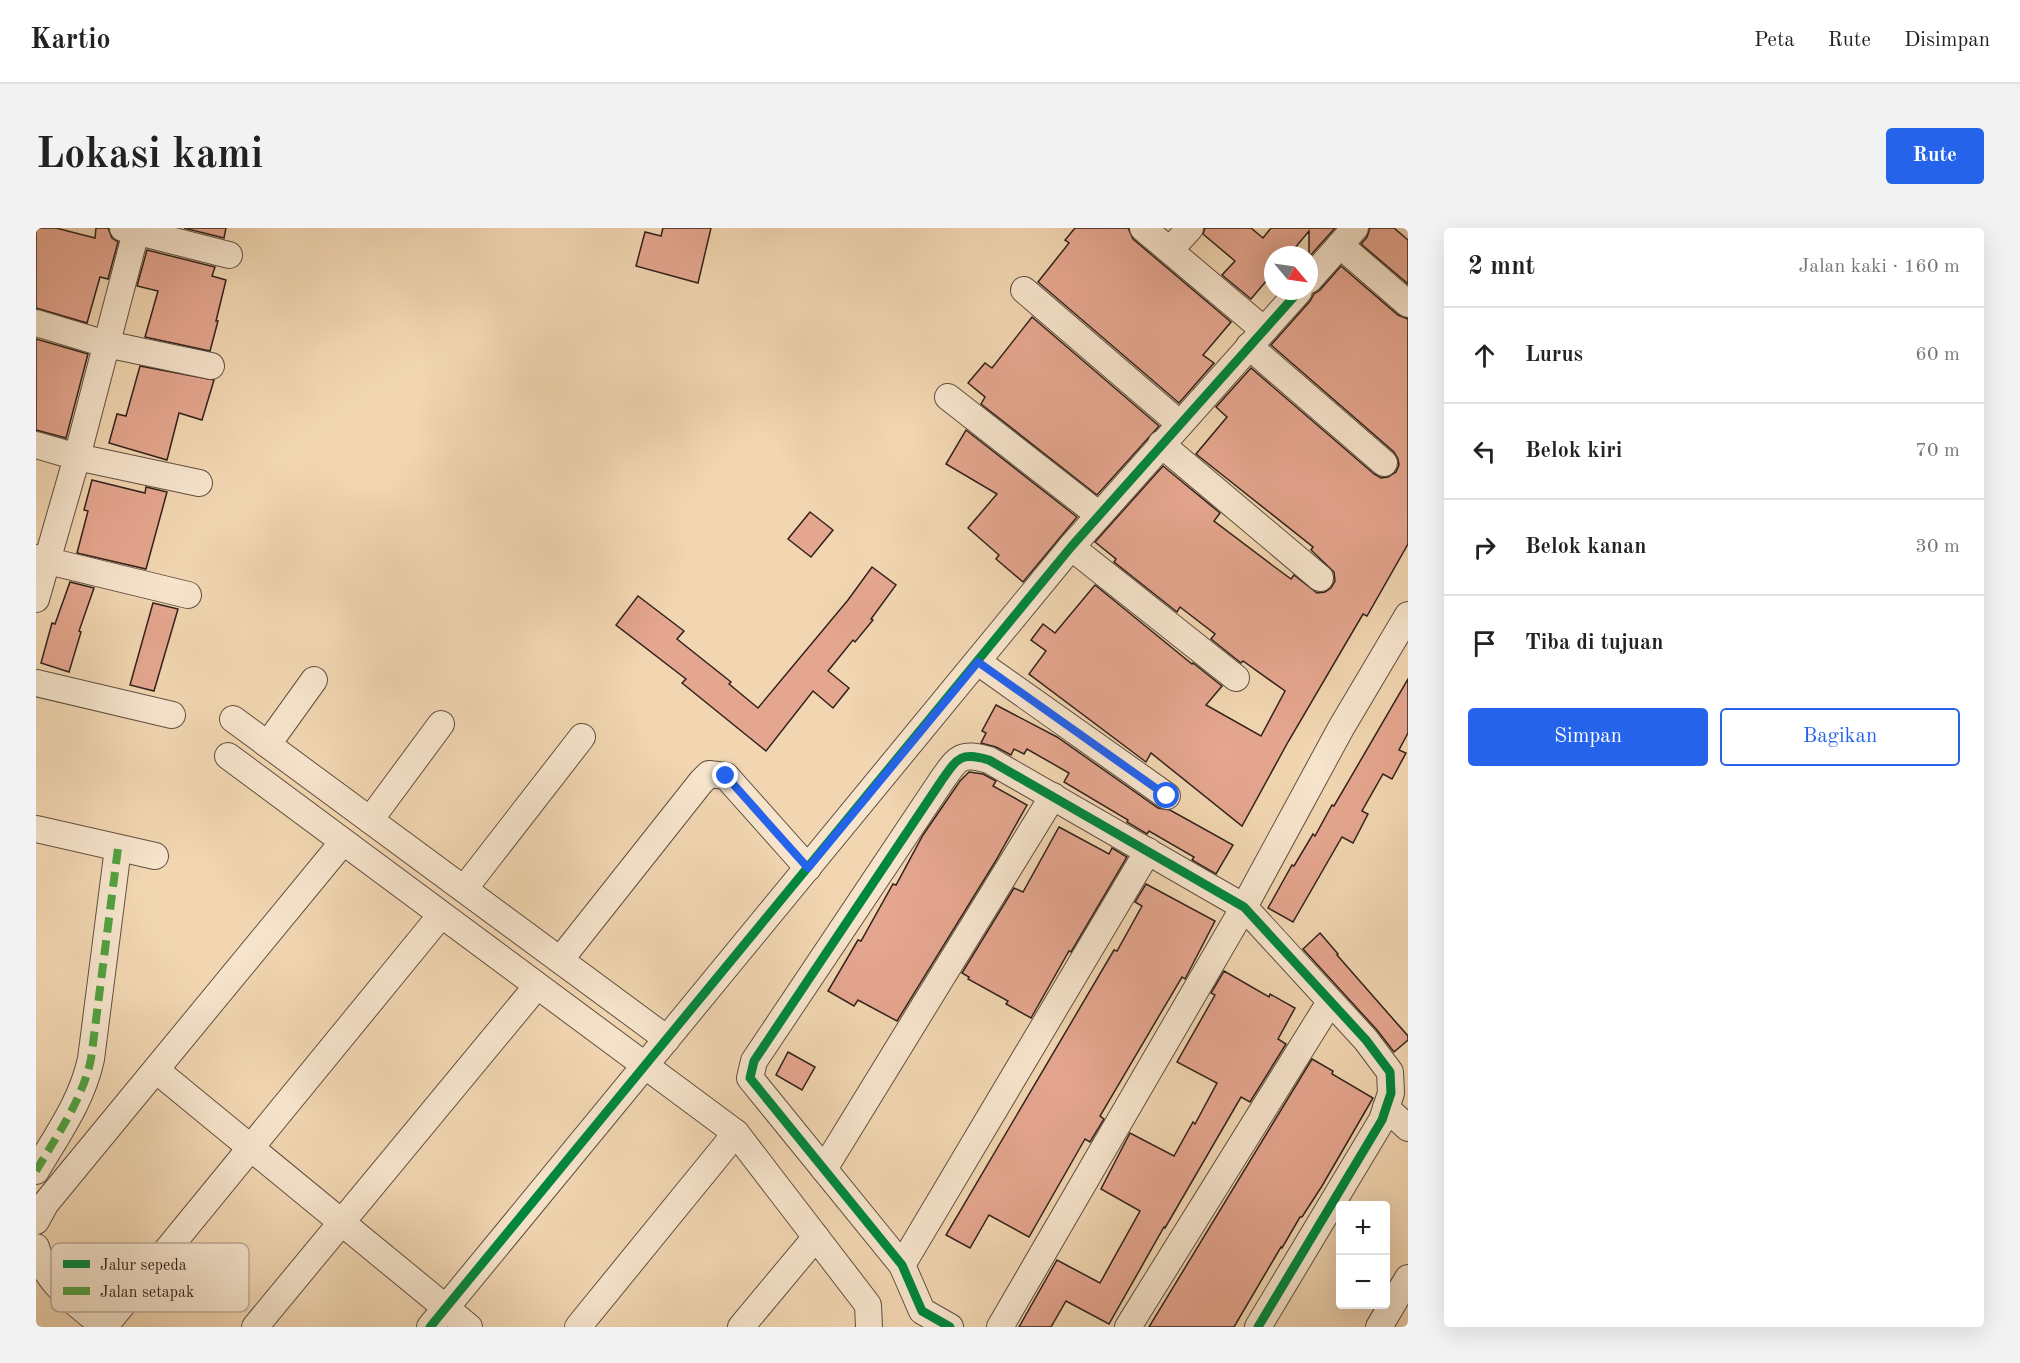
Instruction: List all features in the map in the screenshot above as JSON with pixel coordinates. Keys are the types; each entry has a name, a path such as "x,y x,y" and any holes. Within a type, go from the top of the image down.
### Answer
{"street":[{"path":"1143,228 1170,250 1384,463"},
{"path":"1170,250 1190,228"},
{"path":"36,599 41,559 76,456 106,344 132,229 229,255"},
{"path":"1318,270 1348,237 1408,304"},
{"path":"1024,290 1180,424"},
{"path":"438,1317 1071,547 1291,300"},
{"path":"36,323 106,344 211,366"},
{"path":"948,397 1099,515"},
{"path":"1161,444 1320,578"},
{"path":"36,445 199,483"},
{"path":"1071,547 1236,678"},
{"path":"41,559 188,595"},
{"path":"1000,1327 1244,907 1341,728 1408,615"},
{"path":"978,662 1167,796"},
{"path":"268,744 314,680"},
{"path":"36,683 172,716"},
{"path":"233,719 667,1039"},
{"path":"370,820 441,724"},
{"path":"464,889 582,737"},
{"path":"950,1327 922,1311 902,1265 750,1078 754,1061 956,760 972,755 989,760 1244,907 1366,1040 1390,1072 1391,1093 1382,1120 1258,1327"},
{"path":"228,756 736,1133 868,1305 869,1327"},
{"path":"560,960 701,782 710,774 726,776 808,868"},
{"path":"824,1169 1053,796"},
{"path":"36,829 155,856"},
{"path":"36,1221 46,1203 343,842"},
{"path":"36,1172 78,1102 87,1080 118,848"},
{"path":"902,1265 1148,852"},
{"path":"174,1243 441,915"},
{"path":"255,1327 537,986"},
{"path":"1128,1327 1330,1002"},
{"path":"156,1070 341,1223 438,1317 468,1327"},
{"path":"1386,1108 1408,1128"},
{"path":"578,1327 736,1133"},
{"path":"741,1327 816,1236"},
{"path":"36,1247 51,1278"},
{"path":"1379,1327 1408,1278"},
{"path":"87,1312 105,1327 117,1312"}],"building":[{"path":"36,228 56,228 95,238 96,228 108,228 112,238 118,242 108,279 100,277 87,323 36,308"},
{"path":"184,228 226,228 224,238"},
{"path":"663,228 711,228 698,283 636,266 645,232 661,236"},
{"path":"1075,228 1128,228 1133,239 1231,322 1203,355 1214,363 1179,403 1038,282 1069,243 1065,240"},
{"path":"1205,228 1251,228 1263,238 1271,228 1335,228 1318,247 1309,246 1309,231 1296,246 1264,246 1264,284 1251,299 1222,275 1235,261 1203,234"},
{"path":"1370,228 1394,228 1408,240 1408,284 1361,244"},
{"path":"147,250 215,267 212,276 226,280 210,351 145,337 158,291 137,286"},
{"path":"1341,266 1398,315 1408,319 1408,544 1367,616 1363,614 1242,826 1151,753 1146,762 1029,674 1046,651 1031,640 1043,624 1055,633 1095,585 1222,686 1206,705 1261,736 1285,691 1243,661 1241,663 1211,639 1215,634 1180,607 1177,612 1114,562 1116,559 1095,542 1163,466 1220,513 1214,521 1291,579 1294,575 1317,593 1331,588 1335,581 1334,572 1311,550 1313,547 1196,454 1227,417 1216,407 1251,368 1374,474 1381,478 1396,472 1399,465 1394,452 1271,345 1311,300 1318,300 1320,290"},
{"path":"1032,317 1159,426 1097,495 981,404 985,397 968,383 985,363 992,368"},
{"path":"36,339 88,354 66,438 36,430"},
{"path":"140,366 214,380 202,420 179,413 167,460 109,443 117,414 126,416"},
{"path":"966,430 1077,517 1023,582 996,559 999,555 968,528 997,494 946,464"},
{"path":"92,480 145,493 146,487 167,492 146,569 77,553 88,511 84,510"},
{"path":"810,512 833,530 811,557 788,539"},
{"path":"872,567 896,585 871,619 873,620 828,671 849,688 833,708 813,691 766,751 682,683 686,679 616,625 638,596 684,631 677,639 731,682 729,684 758,708 848,600"},
{"path":"70,582 94,588 79,631 81,632 69,672 41,663 52,623 55,624"},
{"path":"153,603 178,609 154,691 130,685"},
{"path":"1408,679 1408,733 1399,750 1406,753 1392,779 1383,774 1362,811 1368,814 1353,843 1342,837 1293,922 1268,908 1292,865 1294,866 1313,834 1315,836 1332,805 1334,806"},
{"path":"996,705 1057,737 1158,808 1170,810 1233,845 1216,874 1192,860 1194,857 1149,831 1147,834 1064,782 1069,773 1027,749 1024,754 1014,749 1011,755 996,747 981,743 986,733 982,731"},
{"path":"969,772 983,774 996,781 993,786 1027,805 995,862 897,1021 858,1000 854,1006 828,991 858,940 861,941 893,884 896,885 923,835 960,781"},
{"path":"1059,827 1109,854 1112,848 1127,857 1031,1018 1006,1004 1008,1001 968,979 969,977 962,973 1014,888 1023,892"},
{"path":"1146,884 1215,921 1185,979 1182,977 1100,1116 1104,1119 1090,1142 1085,1139 1029,1237 989,1215 970,1248 946,1235 1114,950 1117,951 1142,906 1135,902"},
{"path":"1320,933 1408,1036 1408,1040 1394,1052 1377,1030 1303,949"},
{"path":"1224,971 1269,997 1270,994 1295,1008 1278,1039 1286,1044 1250,1102 1241,1097 1109,1324 1066,1301 1051,1327 1019,1327 1057,1260 1100,1283 1140,1211 1101,1189 1130,1133 1174,1156 1193,1122 1195,1124 1217,1083 1177,1062 1215,995 1211,993"},
{"path":"788,1052 815,1067 802,1090 776,1075"},
{"path":"1312,1059 1333,1071 1332,1074 1373,1098 1322,1186 1281,1247 1234,1327 1149,1327"}],"marked path":[{"path":"36,1171 82,1089 91,1059 118,848"}],"cycle path":[{"path":"430,1327 1071,547 1291,300"},
{"path":"950,1327 922,1311 902,1265 750,1078 754,1061 942,780 957,761 966,757 989,760 1244,907 1366,1040 1390,1072 1391,1093 1382,1120 1258,1327"}],"route":[{"path":"726,776 808,868 978,662 1167,796"}]}
